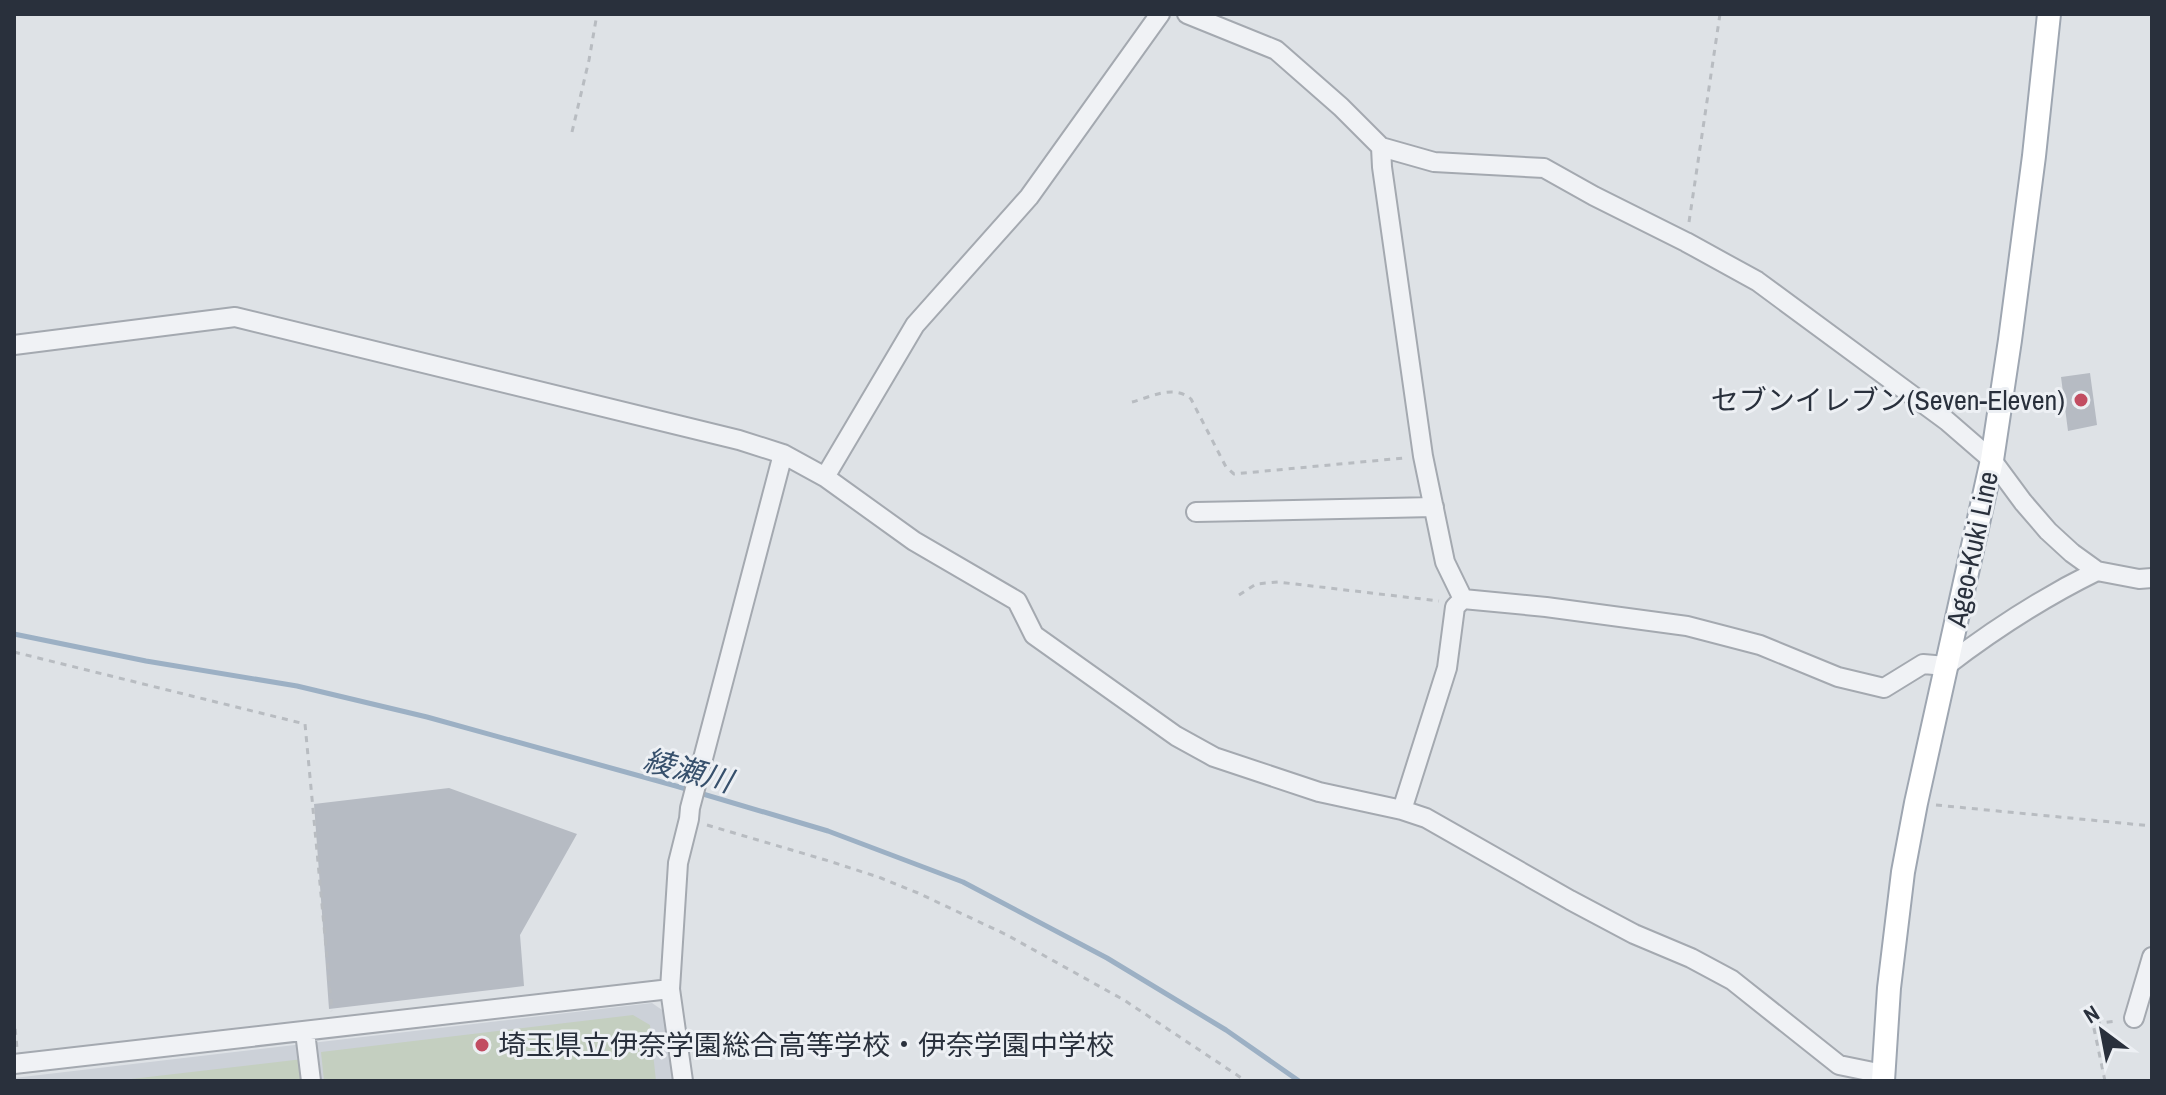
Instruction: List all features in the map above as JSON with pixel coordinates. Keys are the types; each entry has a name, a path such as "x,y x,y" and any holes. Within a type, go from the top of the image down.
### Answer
{"main road":[{"name":"Ageo-Kuki Line","path":"1883,1078 1903,872 1992,460 2031,186 2049,14"}],"street":[{"path":"825,477 915,325 1029,197 1160,14"},
{"path":"1187,14 1276,50 1381,147 1434,162 1544,168 1757,281 1947,421 1992,460 2023,502 2072,553 2097,571 2139,579 2152,578"},
{"path":"1381,147 1423,456 1445,562 1459,603 1447,668 1402,810"},
{"path":"14,345 235,317 739,440 783,454 825,477 914,541 1017,601 1034,635 1176,736 1214,757 1319,792 1426,818 1634,934 1691,958 1732,980 1839,1065 1883,1078"},
{"path":"683,1081 670,989 678,863 783,454"},
{"path":"1196,512 1434,507"},
{"path":"1459,603 1546,607 1687,626 1760,645 1838,677 1884,688 1923,664 1946,666 2063,588 2097,571"},
{"path":"2134,1018 2152,957"},
{"path":"16,1064 670,989"},
{"path":"305,1032 311,1081"}],"path":[{"path":"572,132 597,14"},
{"path":"1686,242 1720,14"},
{"path":"1132,402 1170,391 1184,393 1191,399 1226,467 1234,474 1423,456"},
{"path":"1239,595 1256,584 1278,582 1459,603"},
{"path":"14,652 305,724 333,1028"},
{"path":"1916,803 2152,826"},
{"path":"689,819 829,861 918,893 1007,935 1124,1000 1246,1081"},
{"path":"14,1017 16,1064"},
{"path":"2105,1081 2093,1024 2134,1018"}],"shaded area":[{"name":"埼玉県立伊奈学園総合高等学校・伊奈学園中学校","path":"652,1003 665,1012 673,1081 14,1081 14,1078"}],"green space":[{"path":"633,1015 650,1025 656,1081 324,1081 321,1052"},
{"path":"303,1059 306,1081 114,1081"}],"building":[{"path":"2090,373 2097,425 2068,431 2061,377"},
{"path":"449,788 577,834 520,935 524,986 329,1009 314,804"}],"waterway":[{"name":"綾瀬川","path":"14,634 146,661 297,686 427,717 828,831 963,882 1107,958 1226,1030 1299,1081"}],"place":[{"name":"セブンイレブン(Seven-Eleven)","path":"2081,400"},
{"name":"埼玉県立伊奈学園総合高等学校・伊奈学園中学校","path":"482,1045"}]}
